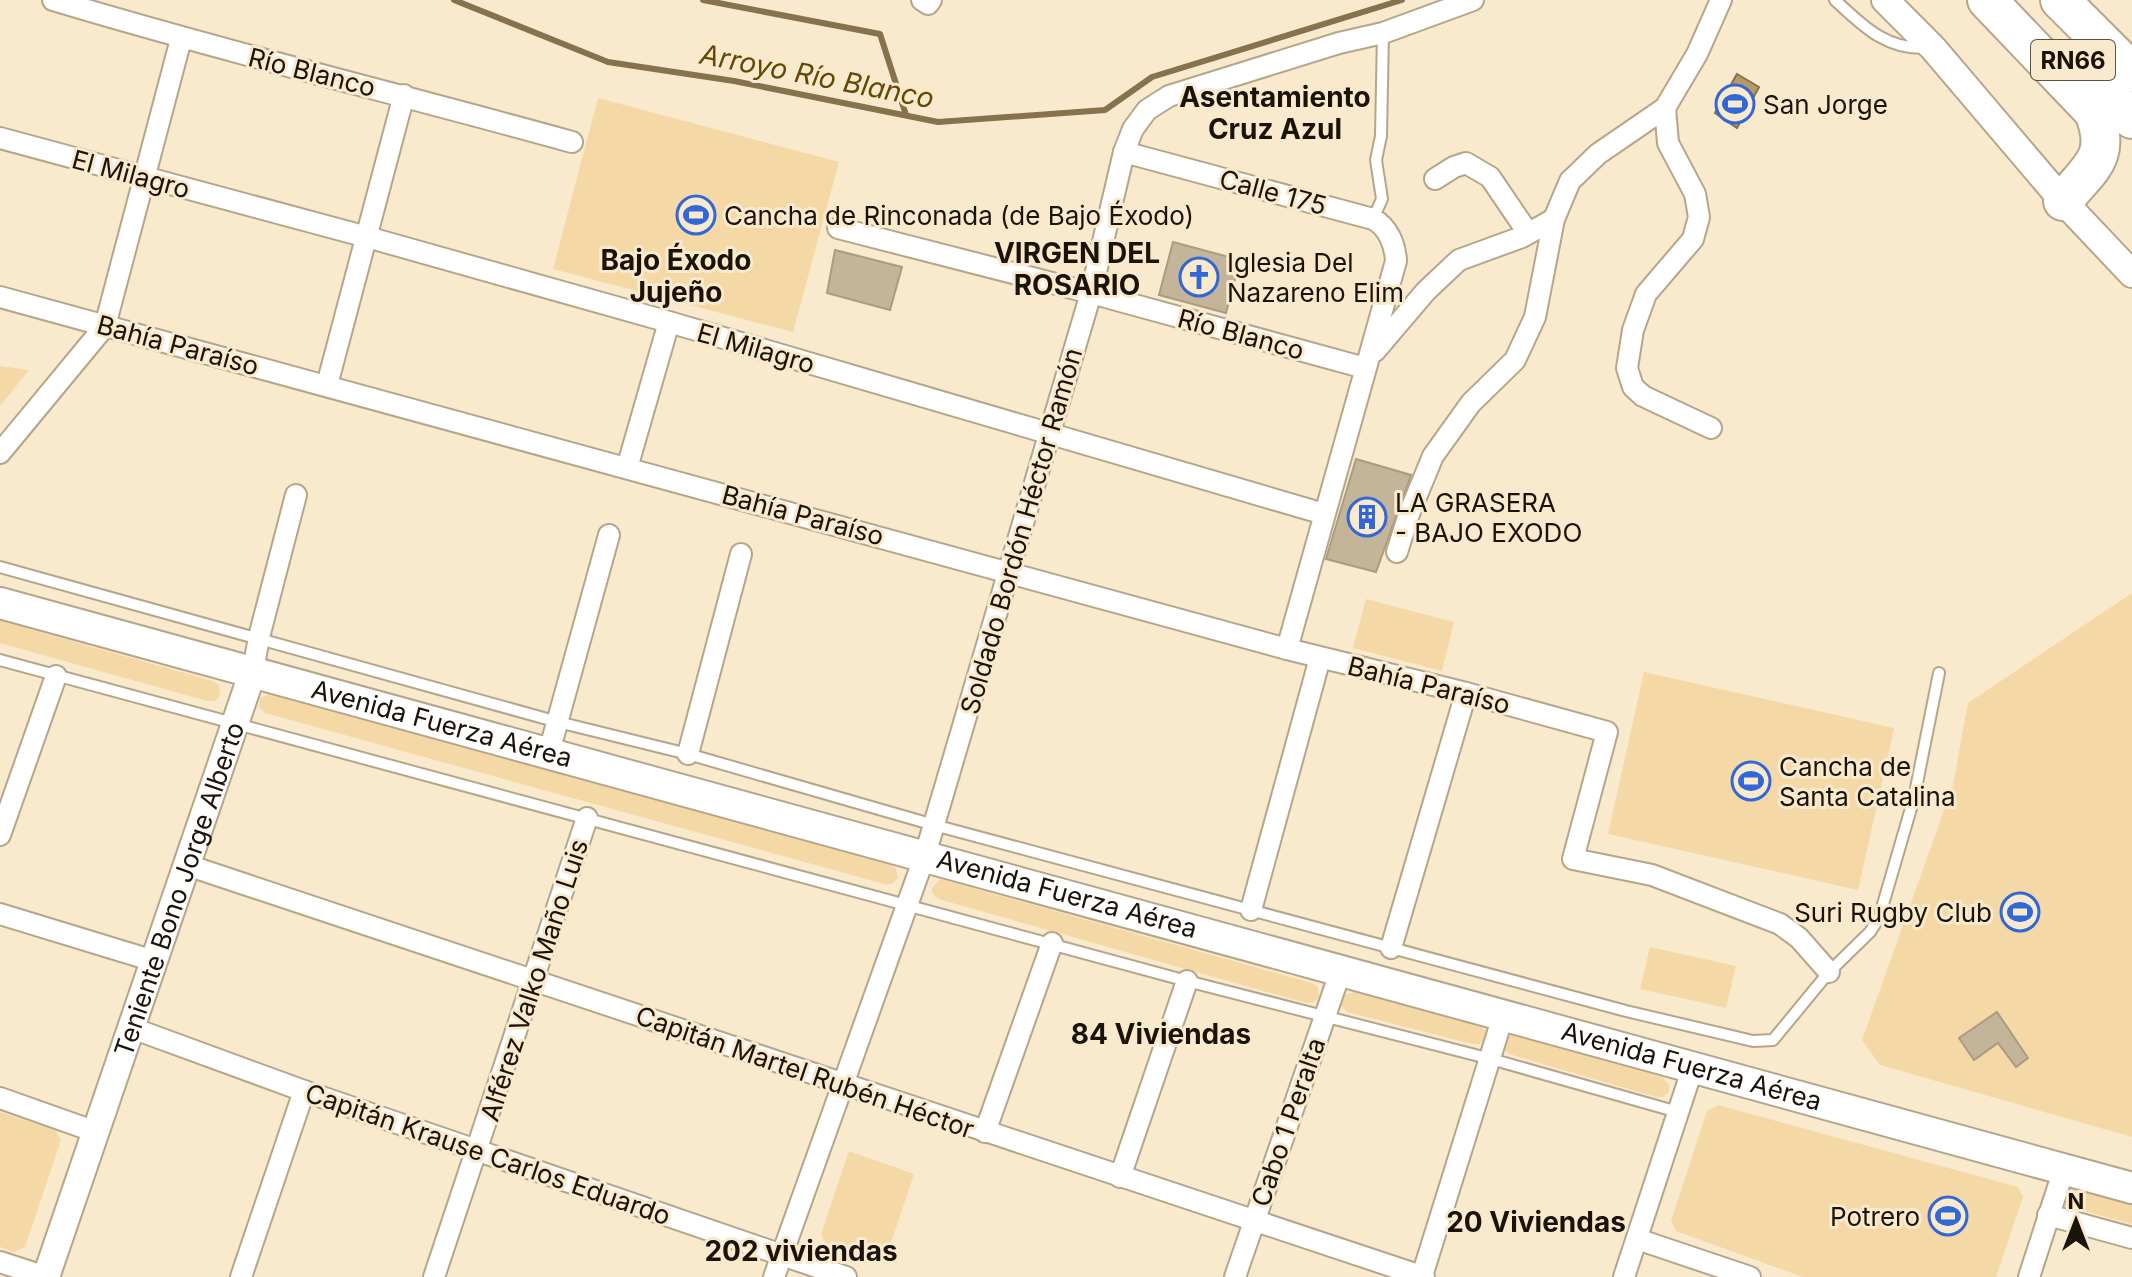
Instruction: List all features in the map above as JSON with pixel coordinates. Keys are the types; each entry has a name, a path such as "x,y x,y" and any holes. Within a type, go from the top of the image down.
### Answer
{"highway":[{"path":"1987,0 2094,112 2103,133 2102,153 2063,201"},
{"name":"RN66","path":"2014,0 2132,119"},
{"name":"RN66","path":"2060,0 2132,72"}],"main road":[{"name":"Avenida Fuerza Aérea","path":"0,603 1342,967 2132,1188"}],"street":[{"name":"Río Blanco","path":"53,0 181,39 404,95 572,142"},
{"path":"922,0 928,4 931,0"},
{"name":"Soldado Bordón Héctor Ramón","path":"774,1277 925,855 1091,293 1124,152 1133,129 1147,110 1169,96 1339,43 1383,33 1473,0"},
{"path":"1397,552 1433,456 1471,403 1515,360 1535,317 1554,219 1570,181 1598,154 1665,108 1697,54 1721,0"},
{"path":"1885,0 1933,48 2063,201 2132,274"},
{"path":"0,453 105,326 181,39"},
{"path":"327,385 404,95"},
{"path":"1665,108 1668,143 1695,194 1699,217 1693,239 1646,294 1633,330 1627,368 1633,387 1643,396 1711,428"},
{"name":"El Milagro","path":"0,138 669,322 1324,514"},
{"name":"Calle 175","path":"1124,152 1373,219"},
{"path":"1435,179 1466,163 1490,177 1528,233"},
{"path":"1287,649 1396,261 1395,248 1382,224 1373,219"},
{"path":"1366,364 1405,314 1459,260 1528,233 1554,219"},
{"name":"Río Blanco","path":"838,228 1366,364"},
{"name":"Bahía Paraíso","path":"0,297 1320,658 1466,693 1607,732 1573,859 1652,875 1780,924 1799,938 1829,972"},
{"path":"627,468 669,322"},
{"name":"Teniente Bono Jorge Alberto","path":"46,1277 253,671 296,495"},
{"path":"549,752 609,535"},
{"path":"688,754 741,554"},
{"path":"1251,910 1320,658"},
{"path":"0,835 56,676"},
{"path":"1391,948 1466,693"},
{"name":"Alférez Valko Maño Luis","path":"434,1277 587,818"},
{"name":"Capitán Martel Rubén Héctor","path":"187,865 1423,1277"},
{"path":"0,914 154,961"},
{"path":"985,1132 1052,943"},
{"name":"Cabo 1 Peralta","path":"1235,1277 1342,967"},
{"path":"1120,1177 1187,981"},
{"path":"1423,1277 1504,1013"},
{"name":"Capitán Krause Carlos Eduardo","path":"132,1028 304,1091 846,1277"},
{"path":"1624,1277 1693,1067"},
{"path":"241,1277 304,1091"},
{"path":"0,1098 96,1132"},
{"path":"2029,1277 2064,1169"},
{"path":"2048,1215 2132,1238"},
{"path":"1637,1239 1750,1277"},
{"path":"0,1262 46,1277"}],"lane":[{"path":"1835,0 1866,29 1893,44 1908,49 1933,48"},
{"path":"1373,219 1382,199 1376,160 1381,136 1383,33"},
{"path":"0,567 558,722 688,754 934,825 1626,1011 1753,1041 1773,1040 1829,972 1854,951 1879,918 1914,798 1939,673"},
{"path":"0,660 1187,981 1491,1059 1678,1112"}],"shaded area":[{"name":"San Jorge","path":"1737,74 1759,87 1737,128 1715,113"},
{"name":"Cancha de Rinconada (de Bajo Éxodo)","path":"598,98 839,162 793,332 553,269"},
{"path":"0,366 29,370 0,406"},
{"name":"Suri Rugby Club","path":"2132,593 2132,1137 1880,1065 1862,1040 1953,785 1968,703"},
{"path":"1366,599 1454,622 1442,671 1353,648"},
{"path":"0,621 213,681 219,685 220,695 215,701 207,701 0,643"},
{"name":"Cancha de Santa Catalina","path":"1644,672 1894,728 1858,890 1608,834"},
{"path":"272,693 891,865 896,869 898,878 892,884 884,884 265,713 259,707 260,698"},
{"path":"940,879 1312,983 1318,987 1319,997 1314,1002 1306,1003 938,899 932,888"},
{"path":"1650,947 1736,966 1726,1008 1640,989"},
{"path":"1354,992 1479,1024 1486,1031 1485,1038 1480,1044 1472,1044 1347,1012 1341,1005 1342,996"},
{"path":"1515,1034 1662,1077 1669,1085 1669,1091 1663,1097 1656,1097 1509,1054 1502,1048 1507,1036"},
{"path":"1718,1105 2018,1187 2023,1197 1996,1277 1803,1277 1676,1231 1671,1221 1707,1111"},
{"path":"0,1112 55,1130 61,1140 25,1247 14,1252 0,1247"},
{"path":"849,1151 914,1174 884,1263 825,1243 821,1234"},
{"path":"2069,1186 2132,1203 2132,1224 2066,1206 2062,1203"}],"building":[{"name":"Iglesia Del Nazareno Elim","path":"1173,242 1240,260 1226,313 1159,295"},
{"path":"835,250 902,267 890,310 827,293"},
{"name":"LA GRASERA - BAJO EXODO","path":"1356,459 1411,475 1376,572 1326,559"},
{"path":"1997,1012 2028,1058 2016,1067 1998,1043 1974,1060 1959,1038"}],"waterway":[{"name":"Arroyo Río Blanco","path":"454,0 608,62 734,81 938,122 1105,110 1152,77 1402,0"},
{"path":"703,0 880,34 906,115"}],"place":[{"name":"San Jorge","path":"1735,104"},
{"name":"Cancha de Rinconada (de Bajo Éxodo)","path":"696,215"},
{"name":"Iglesia Del Nazareno Elim","path":"1199,277"},
{"name":"LA GRASERA - BAJO EXODO","path":"1367,517"},
{"name":"Cancha de Santa Catalina","path":"1751,781"},
{"name":"Suri Rugby Club","path":"2020,912"},
{"name":"Potrero","path":"1948,1216"}],"district":[{"name":"Asentamiento Cruz Azul","path":"1275,113"},
{"name":"VIRGEN DEL ROSARIO","path":"1077,269"},
{"name":"Bajo Éxodo Jujeño","path":"676,276"},
{"name":"84 Viviendas","path":"1161,1034"},
{"name":"20 Viviendas","path":"1536,1222"},
{"name":"202 viviendas","path":"801,1251"}]}
